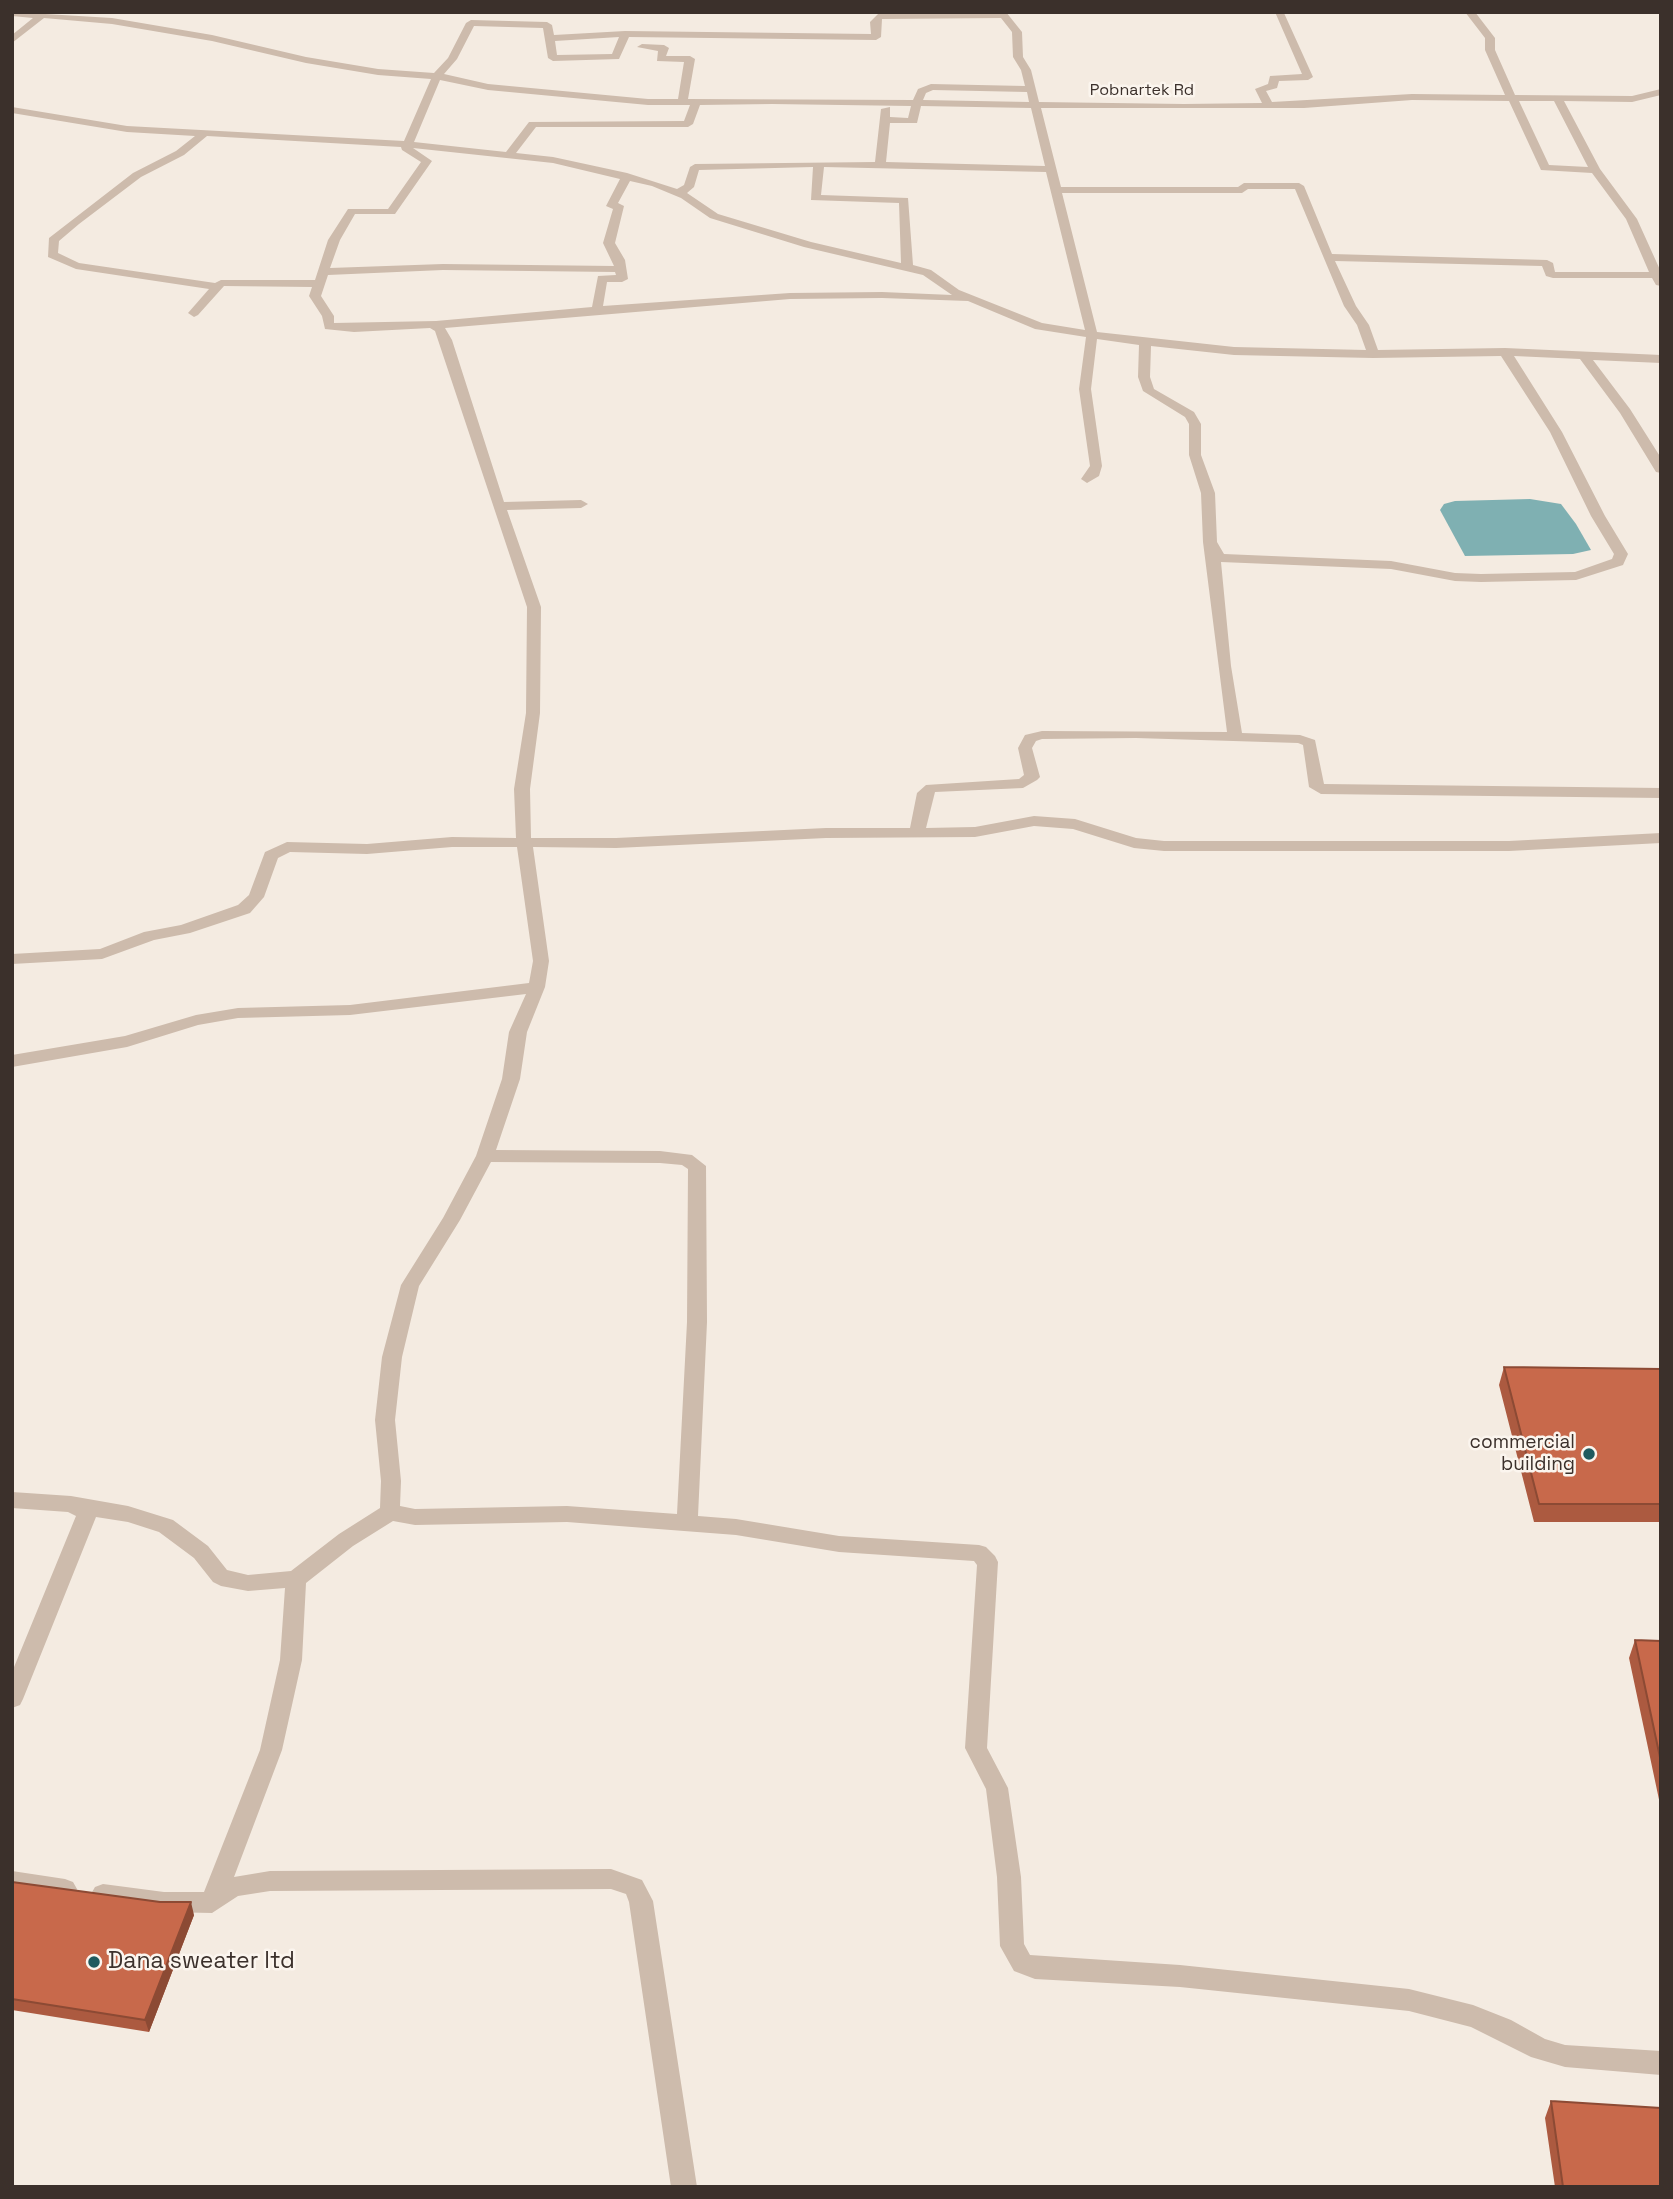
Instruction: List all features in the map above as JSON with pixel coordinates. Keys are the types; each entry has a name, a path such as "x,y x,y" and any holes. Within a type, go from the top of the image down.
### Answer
{"street":[{"path":"1268,106 1261,89 1273,86 1273,78 1308,77 1279,13 1291,12"},
{"path":"1470,12 1490,38 1490,50 1532,135 1545,168 1595,170"},
{"name":"Pobnartek Rd","path":"12,13 112,21 212,38 306,60 378,72 437,76 488,86 623,102 760,100 1171,107 1268,106 1412,97 1632,99 1661,92"},
{"path":"550,38 625,34 876,37 875,22 879,14 1002,14 1017,32 1018,58 1026,70 1092,335 1087,357 1085,389 1096,466 1094,473 1087,479"},
{"path":"12,40 42,15"},
{"path":"625,34 616,57 552,58 547,25 471,23 452,59 437,76 405,148 427,161 391,212 352,211 334,240 315,296 328,316 329,326 354,328 436,325 790,296 882,295 971,299"},
{"path":"621,46 664,48 660,59 691,59 682,102"},
{"path":"884,120 913,121 916,104 922,92 931,87 1031,89"},
{"path":"1328,257 1547,263 1550,274 1553,275 1659,278 1630,219 1595,170 1557,97"},
{"path":"510,154 533,124 688,124 696,102"},
{"path":"880,164 886,104"},
{"path":"12,110 127,129 408,144 510,154 628,176 678,193 714,216 808,245 927,272 954,292 1039,326 1092,335 1234,351 1373,354 1505,352 1661,359"},
{"path":"203,135 180,153 137,175 75,222 53,240 52,255 76,267 217,288"},
{"path":"819,164 815,198 904,200 907,267"},
{"path":"678,193 689,187 695,167 880,164 1051,169"},
{"path":"597,310 602,278 622,279 619,260 609,243 619,206 611,206 628,176"},
{"path":"1058,190 1242,190 1244,186 1299,186 1350,306 1363,325 1373,354"},
{"path":"194,313 221,283 321,278 443,267 621,269"},
{"path":"390,1512 391,1481 385,1420 393,1357 404,1309 415,1274 425,1264 485,1156 510,1079 518,1032 537,987 541,947 536,934 524,844 522,789 533,713 534,607 446,340 436,325"},
{"path":"1145,343 1144,377 1149,391 1190,415 1195,424 1195,455 1208,494 1210,542 1235,738"},
{"path":"1213,552 1220,558 1391,565 1455,577 1481,578 1576,576 1618,562 1621,554 1598,516 1556,432 1505,352"},
{"path":"1583,355 1632,419 1661,469"},
{"path":"499,506 581,504"},
{"path":"917,832 925,793 931,788 1023,783 1031,777 1025,748 1030,738 1076,734 1307,741 1310,743 1317,787 1321,789 1661,793"},
{"path":"12,959 102,954 150,936 206,923 244,909 256,897 271,855 287,847 367,849 452,842 524,844 826,832 975,832 1034,821 1075,824 1150,845 1509,846 1661,838"},
{"path":"12,1061 127,1041 196,1020 238,1013 349,1010 537,987"},
{"path":"485,1156 660,1157 686,1159 697,1166 695,1260 698,1322 687,1523"},
{"path":"12,1500 128,1514 166,1526 201,1552 220,1576 248,1583 296,1578 346,1540 390,1512 415,1517 567,1514 769,1531 839,1544 979,1553 988,1562 976,1748 997,1788 1009,1877 1012,1946 1022,1963 1035,1968 1180,1976 1409,2000 1473,2016 1502,2028 1539,2049 1565,2056 1661,2063"},
{"path":"12,1699 83,1528 87,1515 79,1507"},
{"path":"212,1903 271,1750 291,1660 296,1578"},
{"path":"12,1881 164,1902 212,1903 233,1887 270,1881 611,1879 634,1887 641,1901 684,2187"}],"water":[{"path":"1530,499 1561,504 1591,550 1573,554 1465,556 1440,510 1444,504 1455,501"}],"building":[{"name":"commercial building","path":"1504,1367 1661,1369 1661,1504 1539,1504"},
{"path":"1635,1640 1661,1641 1661,1762"},
{"name":"Dana sweater ltd","path":"12,1882 160,1902 191,1902 145,2020 12,1999"},
{"path":"1551,2101 1661,2108 1661,2187 1563,2187"}],"place":[{"name":"commercial building","path":"1589,1454"},
{"name":"Dana sweater ltd","path":"94,1962"}]}
